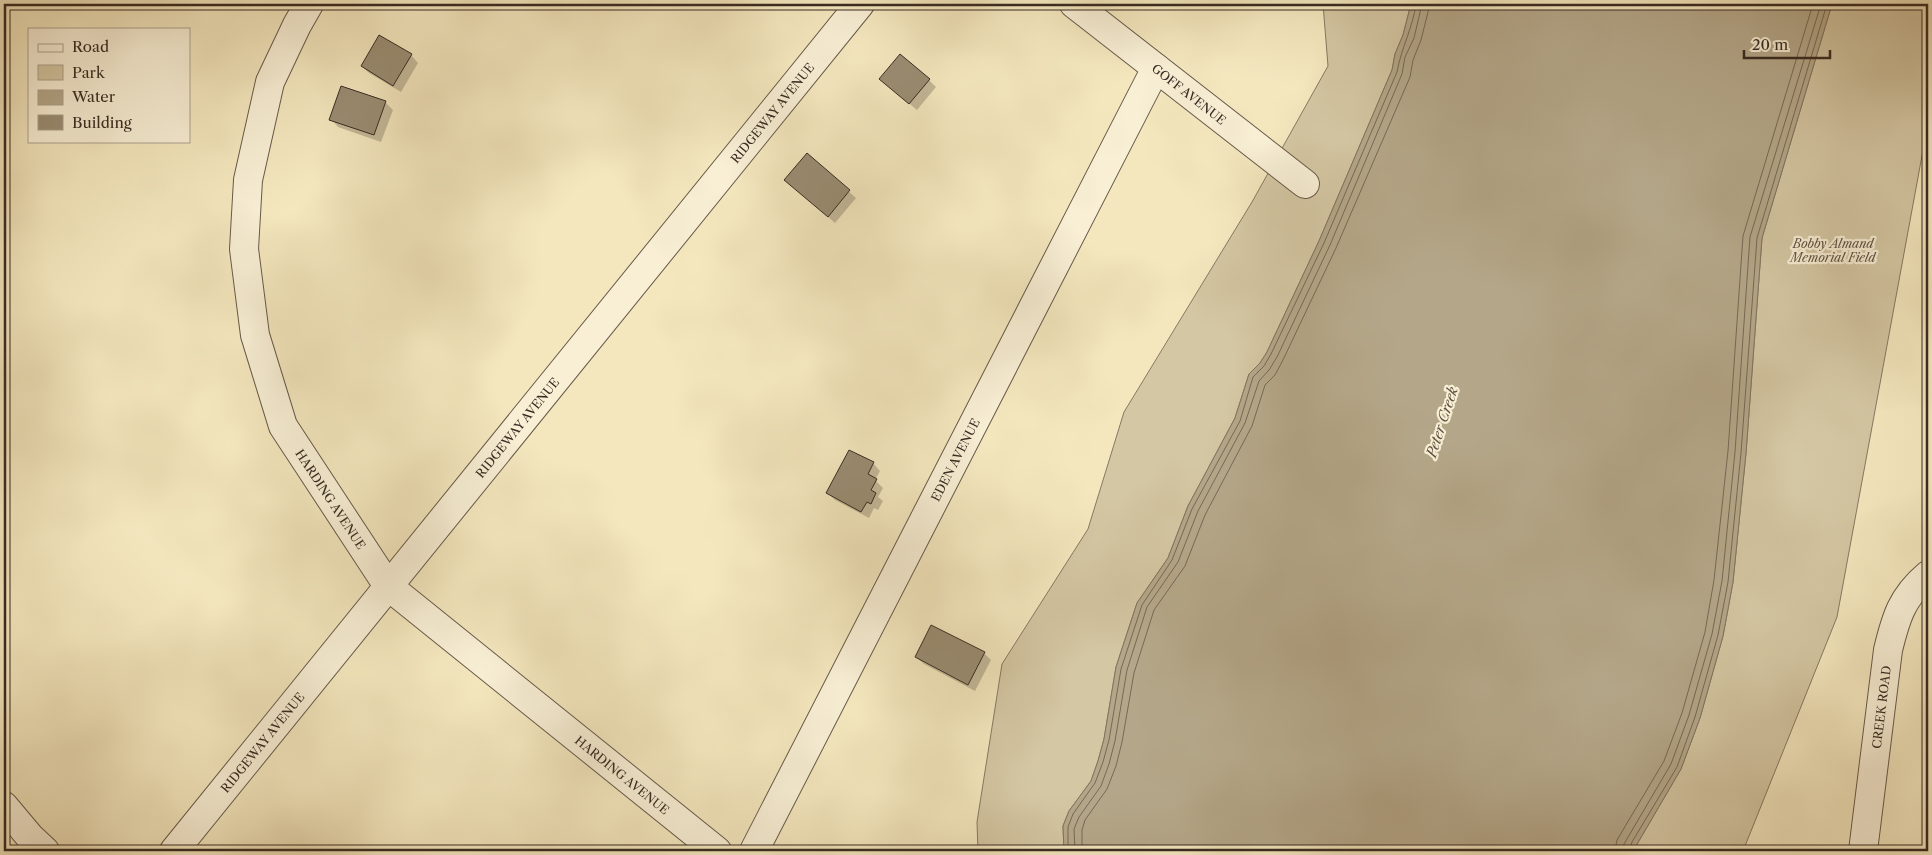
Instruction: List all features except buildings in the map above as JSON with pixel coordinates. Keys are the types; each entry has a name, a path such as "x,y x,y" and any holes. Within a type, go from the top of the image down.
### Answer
{"street":[{"name":"HARDING AVENUE","path":"309,4 270,82 248,180 244,249 255,335 282,426 388,586 717,851"},
{"name":"RIDGEWAY AVENUE","path":"174,851 860,4"},
{"name":"GOFF AVENUE","path":"1074,4 1305,184"},
{"name":"EDEN AVENUE","path":"754,851 1156,68"},
{"name":"CREEK ROAD","path":"1863,851 1888,650 1895,622 1907,596 1928,575"},
{"path":"4,806 30,837 46,851"}],"green space":[{"path":"1323,4 1411,4 1403,35 1395,54 1392,70 1319,241 1267,352 1260,363 1249,374 1235,418 1188,506 1168,558 1137,603 1116,667 1104,739 1098,761 1091,781 1069,811 1063,826 1064,851 978,851 977,822 1002,664 1088,529 1124,412 1252,202 1328,66"},
{"name":"Bobby Almand Memorial Field","path":"1832,4 1928,4 1928,123 1837,617 1743,851 1633,851 1681,769 1700,718 1723,636 1733,582 1746,453 1762,238"}],"water":[{"name":"Peter Creek","path":"1411,4 1832,4 1762,238 1746,453 1733,582 1723,636 1700,718 1681,769 1633,851 1064,851 1063,826 1069,811 1091,781 1098,761 1104,739 1116,667 1137,603 1168,558 1188,506 1235,418 1249,374 1260,363 1267,352 1319,241 1392,70 1395,54 1403,35"}]}
